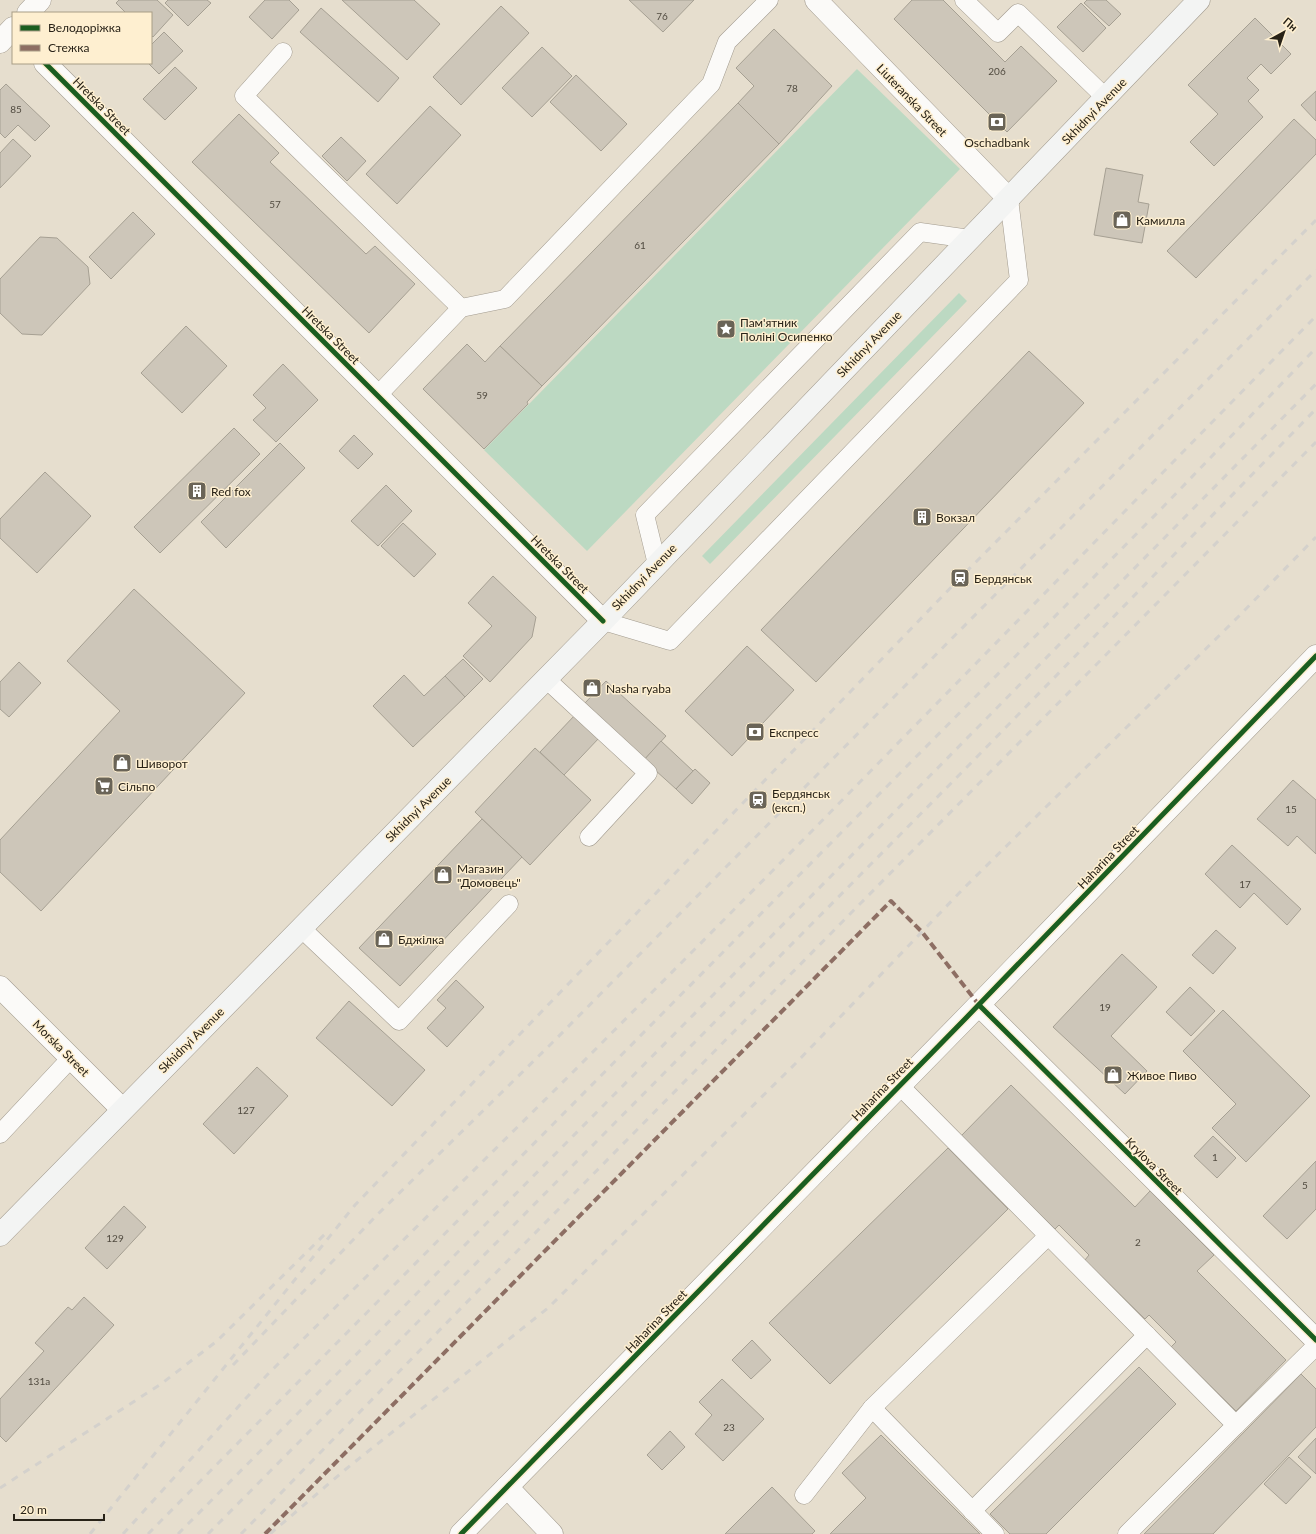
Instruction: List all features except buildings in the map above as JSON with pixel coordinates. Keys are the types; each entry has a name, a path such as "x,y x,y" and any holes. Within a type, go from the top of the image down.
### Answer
{"main road":[{"name":"Skhidnyi Avenue","path":"0,1235 122,1109 546,679 1199,0"}],"street":[{"path":"29,12 40,0"},
{"name":"Liuteranska Street","path":"816,0 1009,199"},
{"name":"Hretska Street","path":"46,64 602,621"},
{"name":"Haharina Street","path":"461,1534 979,1005 1316,656"},
{"name":"Morska Street","path":"0,987 122,1109"},
{"name":"Krylova Street","path":"979,1005 1316,1340"},
{"path":"507,1487 552,1534"}],"lane":[{"path":"377,396 461,308 505,299 711,84 727,42 769,0"},
{"path":"964,0 998,33 1018,13 1106,98"},
{"path":"283,52 244,96 461,308"},
{"path":"602,621 670,641 1020,280 1009,199"},
{"path":"657,564 645,515 920,232 970,239"},
{"path":"546,679 648,773 589,837"},
{"path":"301,928 399,1021 509,904"},
{"path":"0,1134 72,1058"},
{"path":"900,1086 1236,1425"},
{"path":"804,1495 872,1408 1048,1236"},
{"path":"972,1511 1147,1336"},
{"path":"1127,1534 1316,1346"},
{"path":"872,1408 995,1534"}],"green space":[{"path":"857,69 960,169 587,551 484,450"},
{"path":"959,293 967,301 710,564 702,556"}],"railway":[{"path":"90,1534 355,1205 960,578 1316,220"},
{"path":"233,1365 377,1215 554,1041 1316,270"},
{"path":"123,1534 267,1375 570,1075 808,835 1316,316"},
{"path":"148,1534 1162,508 1316,348"},
{"path":"178,1534 848,859 1316,384"},
{"path":"208,1534 973,761 1316,409"},
{"path":"241,1534 465,1304 1316,442"},
{"path":"270,1534 346,1469 548,1308 795,1064 964,888 1238,617 1316,537"},
{"path":"0,1488 161,1384 217,1341 326,1233"}],"marked path":[{"path":"265,1534 891,901 922,932 979,1005"}],"cycle path":[{"path":"46,64 603,621"},
{"path":"461,1534 965,1019 1316,656"},
{"path":"979,1005 1316,1340"}],"place":[{"name":"Oschadbank","path":"997,122"},
{"name":"Камилла","path":"1122,220"},
{"name":"Пам'ятник Поліні Осипенко","path":"726,329"},
{"name":"Red fox","path":"197,491"},
{"name":"Вокзал","path":"922,517"},
{"name":"Бердянськ","path":"960,578"},
{"name":"Nasha ryaba","path":"592,688"},
{"name":"Експресс","path":"755,732"},
{"name":"Шиворот","path":"122,763"},
{"name":"Сільпо","path":"104,786"},
{"name":"Бердянськ (експ.)","path":"758,800"},
{"name":"Магазин \"Домовець\"","path":"443,875"},
{"name":"Бджілка","path":"384,939"},
{"name":"Живое Пиво","path":"1113,1075"}]}
